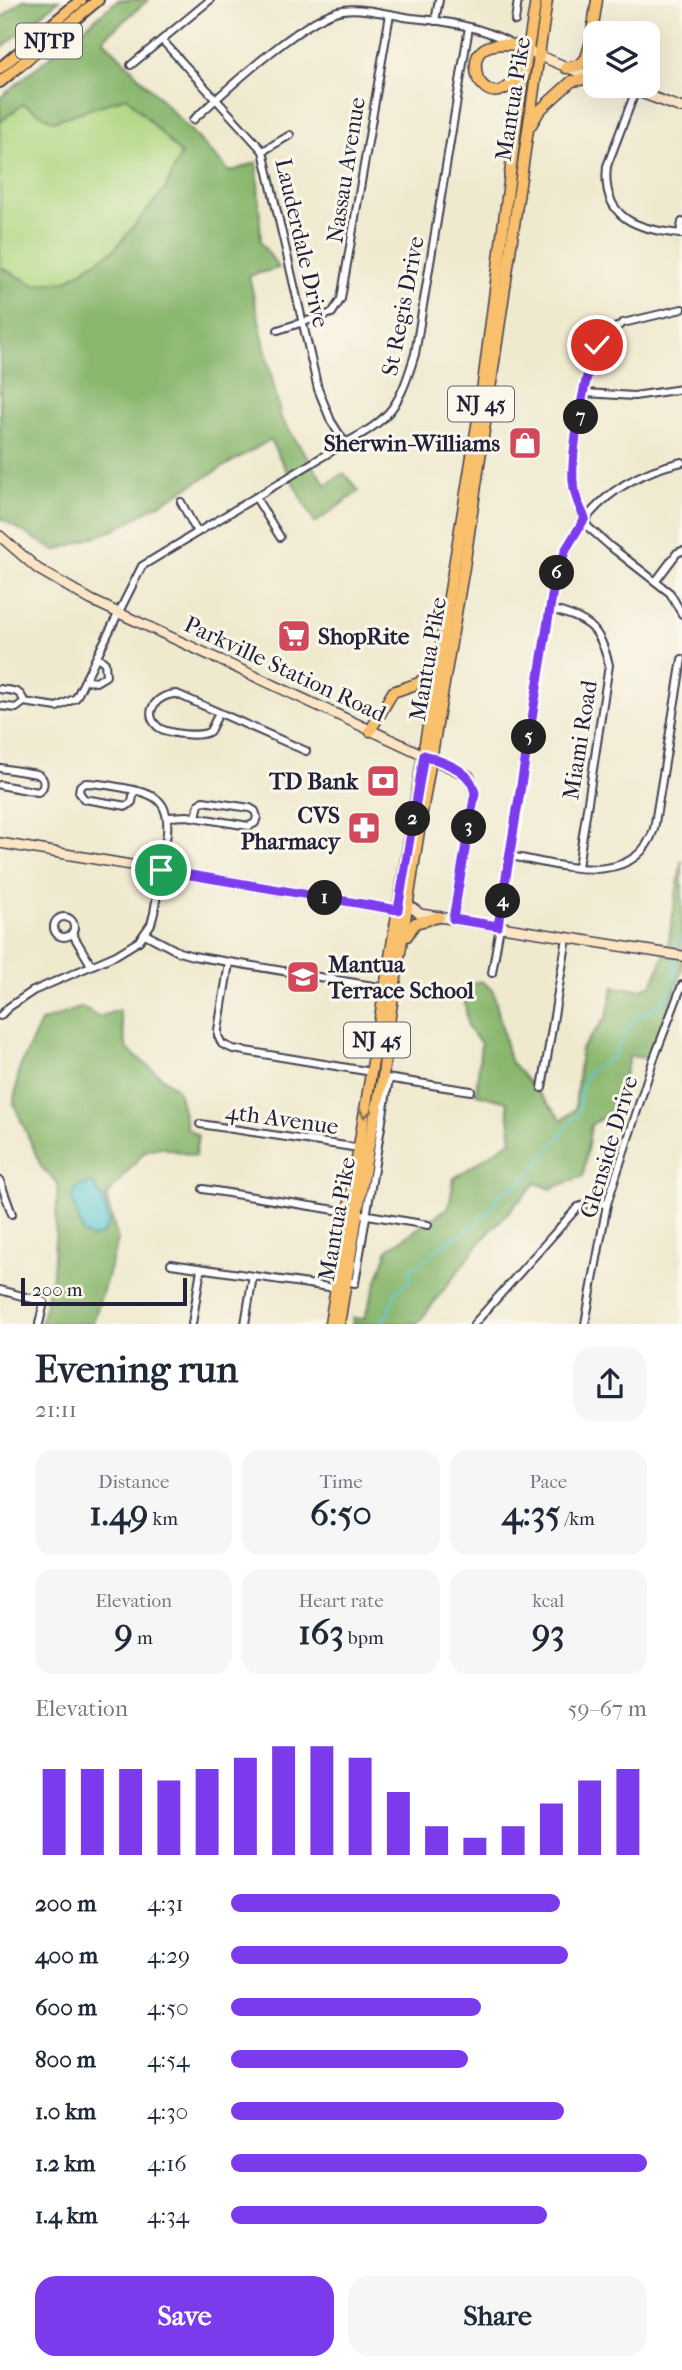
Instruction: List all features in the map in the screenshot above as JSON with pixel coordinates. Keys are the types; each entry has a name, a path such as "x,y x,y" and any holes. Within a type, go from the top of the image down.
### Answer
{"highway":[{"name":"NJTP","path":"0,68 81,0"},
{"name":"NJTP","path":"0,82 98,0"}],"main road":[{"name":"Mantua Pike","path":"339,1324 357,1213 386,1078 388,1029 409,905 442,644 480,407 525,63 536,0"},
{"name":"Mantua Pike","path":"330,1324 336,1288 357,1213 359,1148 398,910 428,757 492,387 538,55 549,0"},
{"path":"523,162 526,158 531,124 587,54 597,0"},
{"path":"514,45 496,43 484,47 476,60 478,79 487,88 502,91 511,86 525,63"},
{"path":"572,73 583,76"},
{"path":"370,731 393,692 419,682 427,674 442,644"},
{"path":"388,1029 392,1023 407,936 415,923 439,917"}],"street":[{"path":"131,65 210,0"},
{"path":"435,21 439,0"},
{"path":"514,21 518,0"},
{"path":"193,120 318,18 359,6 390,15 491,33 572,73"},
{"name":"Nassau Avenue","path":"278,330 332,313 341,299 390,15"},
{"name":"St Regis Drive","path":"86,680 142,566 376,426 389,413 404,390 415,354 469,27"},
{"name":"Lauderdale Drive","path":"162,40 263,151 318,390 331,421 345,443"},
{"path":"633,98 607,166 610,198 619,213 634,225 681,234 682,222"},
{"path":"656,98 682,108"},
{"path":"263,151 290,135"},
{"path":"682,309 622,323 604,336 591,358 573,460 573,480 578,503 588,527 670,593 682,614"},
{"path":"585,393 634,396 682,389"},
{"path":"492,972 558,569 566,549 585,518 602,502 635,478 682,462"},
{"path":"256,498 280,537"},
{"path":"181,502 197,532"},
{"name":"Parkville Station Road","path":"0,536 58,583 468,776 475,793 453,919"},
{"path":"656,581 677,553 682,551"},
{"name":"Miami Road","path":"550,609 582,619 596,630 609,665 578,867"},
{"path":"0,706 16,708 24,702 49,707 64,705 76,698 86,680 96,682 106,676 105,663 97,656"},
{"path":"510,856 598,870 624,865 643,849 651,838 682,659"},
{"path":"0,689 18,692 23,696 24,702"},
{"path":"219,713 210,731 200,736 159,728 153,720 152,710 161,697 174,693 306,751"},
{"path":"0,768 37,774 44,783 38,792 0,785"},
{"path":"0,1016 33,991 127,950 145,934 154,913 168,817 156,798 144,792 134,790 86,783 80,786 79,792 84,799 127,806 132,802 134,790"},
{"path":"168,817 196,817 249,826 255,823 257,817 253,809 203,801 199,804 196,817"},
{"path":"0,843 398,910"},
{"path":"409,905 420,914 682,956"},
{"path":"72,933 90,965"},
{"path":"145,934 179,953 385,988"},
{"path":"542,1088 567,938"},
{"path":"229,962 218,1030 220,1041 225,1046 372,1072"},
{"name":"Glenside Drive","path":"585,1324 607,1204 653,1061 682,985"},
{"path":"386,1078 471,1091"},
{"name":"4th Avenue","path":"200,1124 359,1148"},
{"path":"0,1181 12,1214"},
{"path":"204,1189 428,1225"},
{"path":"474,1324 578,1207 591,1203 607,1204"},
{"path":"171,1264 336,1288"},
{"path":"192,1324 201,1269"},
{"path":"245,1324 253,1276"},
{"path":"0,1290 44,1302 39,1324"}],"green space":[{"path":"23,0 59,0 0,49 0,19"},
{"path":"118,0 148,0 103,39 230,172 257,162 261,243 279,268 249,276 281,418 326,485 344,473 359,491 315,523 270,440 116,529 55,551 0,518 0,267 34,285 66,281 115,249 166,188 181,154 127,97 53,121 23,104 0,122 0,98"},
{"path":"127,96 181,154 166,188 115,249 66,281 34,285 0,267 0,122 23,104 53,121"},
{"path":"682,859 682,970 651,1059 630,1056 614,1110 591,1125 583,1176 551,1189 536,1183 482,1240 418,1323 352,1324 353,1318 364,1319 388,1249 449,1207 454,1178 512,1140 507,1102 476,1094 481,1043 468,1028 463,986 481,981 493,990 510,1061 562,1120 575,1109 581,1049 607,1016 613,987 641,989 652,985 668,945"},
{"path":"82,1007 98,1017 119,1010 127,1049 178,1090 187,1128 198,1136 195,1156 160,1147 145,1151 106,1197 118,1240 93,1323 41,1323 53,1273 58,1183 42,1168 14,1104 19,1069 41,1022"}],"water":[{"path":"93,1183 104,1203 109,1223 103,1234 91,1238 83,1233 72,1198 77,1187"}],"waterway":[{"path":"675,952 677,942 682,936"},
{"path":"380,1324 389,1311 396,1291 411,1280 409,1272 413,1267 428,1258 445,1242 464,1233 489,1212 499,1193 521,1182 536,1167 578,1113 582,1085 588,1073 614,1056 624,1034 639,1015 656,1007 667,996 675,979 675,958"}],"place":[{"name":"Sherwin-Williams","path":"525,443"},
{"name":"ShopRite","path":"294,636"},
{"name":"TD Bank","path":"383,781"},
{"name":"CVS Pharmacy","path":"364,828"},
{"name":"Mantua Terrace School","path":"303,977"}],"route":[{"path":"161,870 398,910 424,755 465,773 474,785 475,793 453,919 498,926 554,584 566,549 585,518 575,492 573,460 588,372 597,345"}]}
